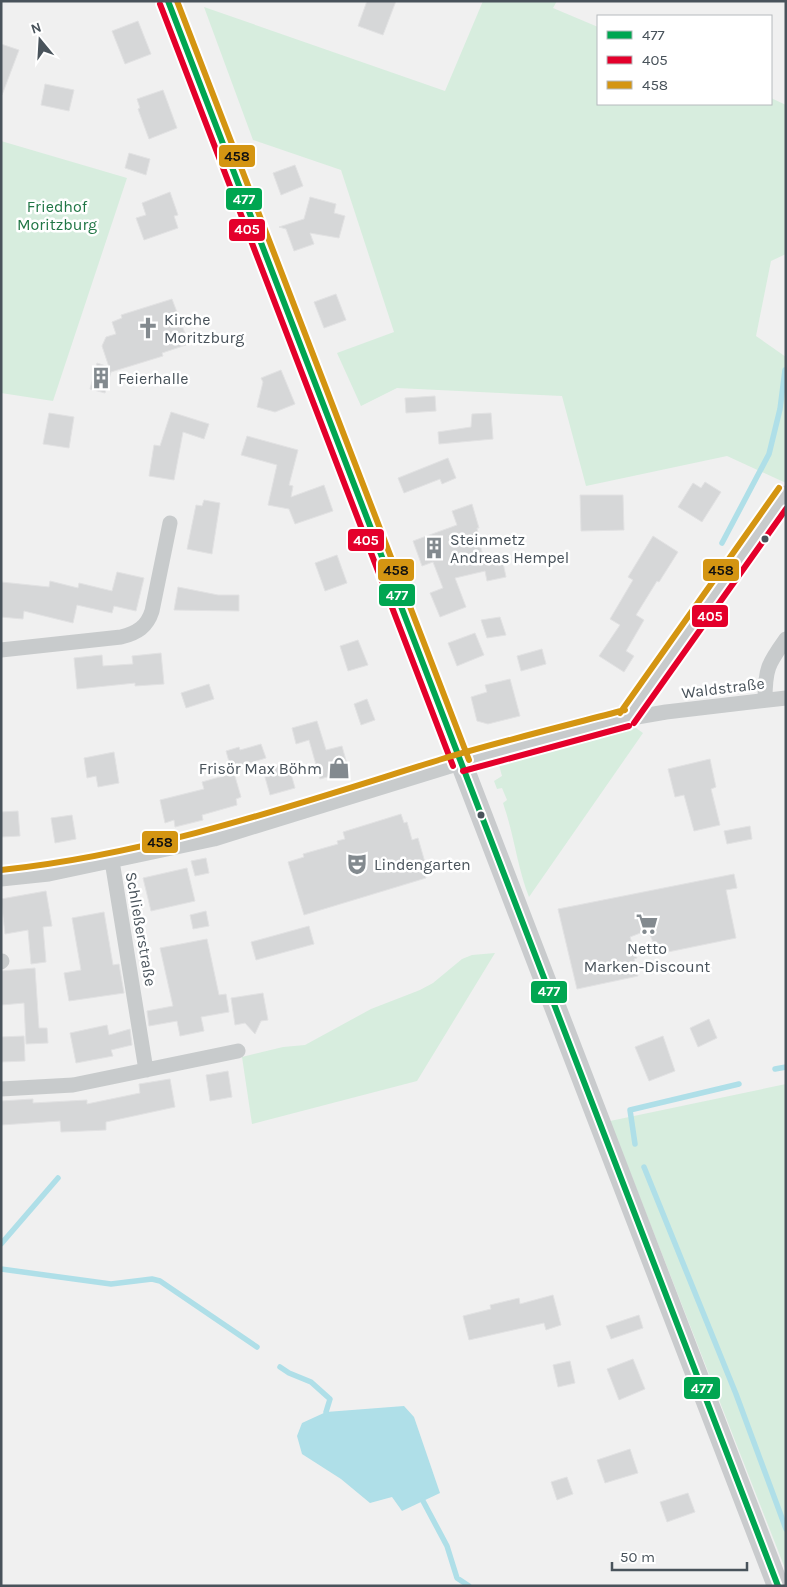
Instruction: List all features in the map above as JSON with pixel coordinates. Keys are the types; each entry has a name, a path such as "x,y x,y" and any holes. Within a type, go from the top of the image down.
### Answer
{"main road":[{"path":"168,1 778,1586"}],"street":[{"path":"627,718 786,493"},
{"path":"1,650 121,637 133,634 142,628 148,621 152,611 170,523"},
{"path":"765,700 765,677 769,663 786,639"},
{"name":"Waldstraße","path":"461,763 627,718 786,698"},
{"name":"Schließerstraße","path":"1,879 49,874 214,840 461,763"},
{"name":"Schließerstraße","path":"112,861 146,1070"},
{"path":"1,1089 73,1085 238,1051"}],"green space":[{"path":"483,1 557,1 553,8 597,27 597,105 772,105 772,98 786,105 786,254 771,261 756,336 786,357 786,483 727,456 586,486 562,396 397,388 361,406 337,353 394,332 341,170 253,140 204,7 445,91"},
{"name":"Friedhof Moritzburg","path":"1,141 127,178 53,401 1,393"},
{"path":"636,728 643,733 529,897 521,874 503,803 507,800 502,788 497,789 494,781 502,776 499,765 606,731 610,736"},
{"path":"495,953 417,1081 252,1124 242,1057 283,1047 305,1045 371,1009 433,983 462,959 472,955"},
{"path":"786,1084 786,1571 610,1121"}],"water":[{"path":"404,1406 414,1417 440,1493 402,1511 392,1497 370,1503 341,1479 302,1454 297,1436 302,1423 326,1412"}],"building":[{"path":"367,1 396,1 383,35 358,26"},
{"path":"138,21 151,54 125,64 112,31"},
{"path":"1,44 19,50 2,95 1,94"},
{"path":"45,84 74,90 69,111 41,105"},
{"path":"163,90 177,128 149,139 138,109 140,108 137,99"},
{"path":"129,153 150,159 146,175 125,168"},
{"path":"295,165 303,186 281,195 273,173"},
{"path":"170,192 178,215 174,216 178,228 144,240 136,218 146,215 142,203"},
{"path":"310,197 336,204 334,213 345,216 339,238 310,233 314,244 294,251 286,229 279,227 304,219"},
{"path":"336,294 346,320 324,328 314,302"},
{"name":"Kirche Moritzburg","path":"172,299 189,344 162,353 163,356 111,372 105,393 90,389 97,363 109,367 102,346 106,337 116,334 112,322 122,318 121,315"},
{"path":"281,370 295,404 275,412 257,407 263,382 261,378"},
{"path":"435,396 436,411 406,413 405,398"},
{"path":"171,412 209,424 204,439 183,432 174,480 149,476 154,445 160,446"},
{"path":"49,413 74,417 69,448 43,444"},
{"path":"491,413 493,439 439,444 438,432 471,427 472,414"},
{"path":"247,436 298,450 289,485 293,486 291,497 324,485 333,511 295,524 289,509 268,505 277,465 241,455"},
{"path":"448,458 456,478 442,484 440,479 404,493 398,478"},
{"path":"705,482 721,492 702,522 678,507 693,483 701,488"},
{"path":"580,495 623,495 624,530 581,531"},
{"path":"204,500 220,503 212,554 187,549 196,505 202,506"},
{"path":"472,504 479,528 477,528 484,562 502,558 506,577 487,581 485,571 455,578 466,607 440,617 430,593 443,588 433,562 422,566 413,541 457,525 452,511"},
{"path":"653,536 678,552 636,615 644,620 626,651 634,656 624,672 599,656 620,625 610,619 633,580 628,577"},
{"path":"337,555 347,583 325,591 315,563"},
{"path":"117,572 144,578 136,611 114,606 112,613 77,605 73,623 24,611 23,619 1,617 1,582 49,587 50,581 78,588 79,583 112,591"},
{"path":"178,587 218,595 239,595 239,611 174,610"},
{"path":"500,617 506,635 487,638 481,620"},
{"path":"475,633 484,655 457,666 448,643"},
{"path":"358,640 368,665 348,671 340,646"},
{"path":"542,649 546,664 521,671 517,656"},
{"path":"161,653 164,684 135,686 135,683 77,689 74,658 102,655 103,666 133,664 132,656"},
{"path":"510,679 520,716 488,724 477,721 471,697 487,692 485,685"},
{"path":"209,684 214,699 186,708 181,693"},
{"path":"367,699 375,720 361,725 354,704"},
{"path":"317,721 326,750 342,746 349,771 320,779 309,740 296,744 292,728"},
{"path":"261,744 266,758 231,769 226,751 239,747 240,750"},
{"path":"114,752 119,783 98,787 96,776 87,778 84,758"},
{"path":"710,759 716,787 711,789 720,825 694,831 684,795 675,797 668,769"},
{"path":"288,763 295,788 270,795 263,770"},
{"path":"234,773 241,797 236,799 237,805 202,815 203,820 175,827 174,820 165,823 160,800 204,789 202,782"},
{"path":"18,811 20,836 1,837 1,812"},
{"name":"Lindengarten","path":"401,814 404,823 407,822 412,840 418,838 426,866 423,867 426,878 304,915 288,862 304,857 303,854 338,844 337,841 345,839 343,832"},
{"path":"72,815 76,839 55,843 51,818"},
{"path":"750,826 752,839 727,844 724,831"},
{"path":"206,858 209,873 195,876 191,861"},
{"path":"187,868 195,901 151,911 143,878"},
{"name":"Netto Marken-Discount","path":"734,874 737,888 726,890 736,938 658,954 648,930 630,937 637,958 634,959 638,976 577,989 558,909"},
{"path":"46,891 52,926 43,927 46,962 31,964 28,930 5,934 1,899"},
{"path":"206,911 209,926 193,929 190,915"},
{"path":"104,912 113,965 119,964 124,993 69,1001 64,973 81,970 72,918"},
{"path":"309,926 314,944 256,960 251,942"},
{"path":"207,939 219,995 226,994 229,1012 201,1017 204,1031 180,1036 177,1021 149,1026 147,1011 173,1006 160,948"},
{"path":"35,968 39,1028 47,1028 48,1043 26,1044 24,1003 1,1005 1,971"},
{"path":"263,993 268,1020 261,1021 255,1034 245,1023 235,1025 231,998"},
{"path":"709,1019 717,1038 698,1047 690,1028"},
{"path":"107,1025 109,1035 130,1029 132,1045 111,1050 113,1056 76,1063 70,1033"},
{"path":"24,1036 25,1061 1,1062 1,1037"},
{"path":"663,1036 675,1071 649,1081 635,1047"},
{"path":"228,1071 232,1097 210,1101 206,1075"},
{"path":"170,1079 175,1107 106,1122 106,1130 61,1132 60,1121 1,1125 1,1101 33,1099 33,1103 87,1100 87,1104 140,1093 139,1084"},
{"path":"553,1295 561,1325 546,1330 544,1323 469,1340 463,1316 491,1309 490,1305 519,1298 520,1304"},
{"path":"639,1315 643,1328 611,1339 606,1326"},
{"path":"633,1359 645,1389 619,1400 607,1369"},
{"path":"570,1361 575,1383 558,1387 553,1365"},
{"path":"630,1449 638,1473 605,1483 597,1460"},
{"path":"567,1477 573,1494 557,1500 551,1482"},
{"path":"688,1493 695,1512 667,1522 660,1502"}],"waterway":[{"path":"722,543 769,454 780,409 785,370"},
{"path":"775,1069 786,1067"},
{"path":"635,1144 630,1110 739,1084"},
{"path":"644,1167 736,1394 786,1529"},
{"path":"1,1244 58,1178"},
{"path":"1,1269 111,1284 152,1279 160,1281 257,1347"},
{"path":"280,1367 311,1382 330,1399 326,1412"},
{"path":"423,1501 447,1546 457,1578 469,1586"}],"transit line":[{"name":"477","path":"168,1 778,1586"},
{"name":"458","path":"177,1 469,760"},
{"name":"405","path":"160,4 453,766"},
{"name":"458","path":"620,713 779,488"},
{"name":"405","path":"634,723 786,509"},
{"name":"458","path":"1,870 58,862 169,840 279,810 465,752 625,710"},
{"name":"405","path":"463,771 629,726"}],"place":[{"name":"Kirche Moritzburg","path":"148,328"},
{"name":"Feierhalle","path":"101,378"},
{"name":"Steinmetz Andreas Hempel","path":"434,548"},
{"name":"Frisör Max Böhm","path":"339,768"},
{"name":"Lindengarten","path":"357,864"},
{"name":"Netto Marken-Discount","path":"647,924"}]}
